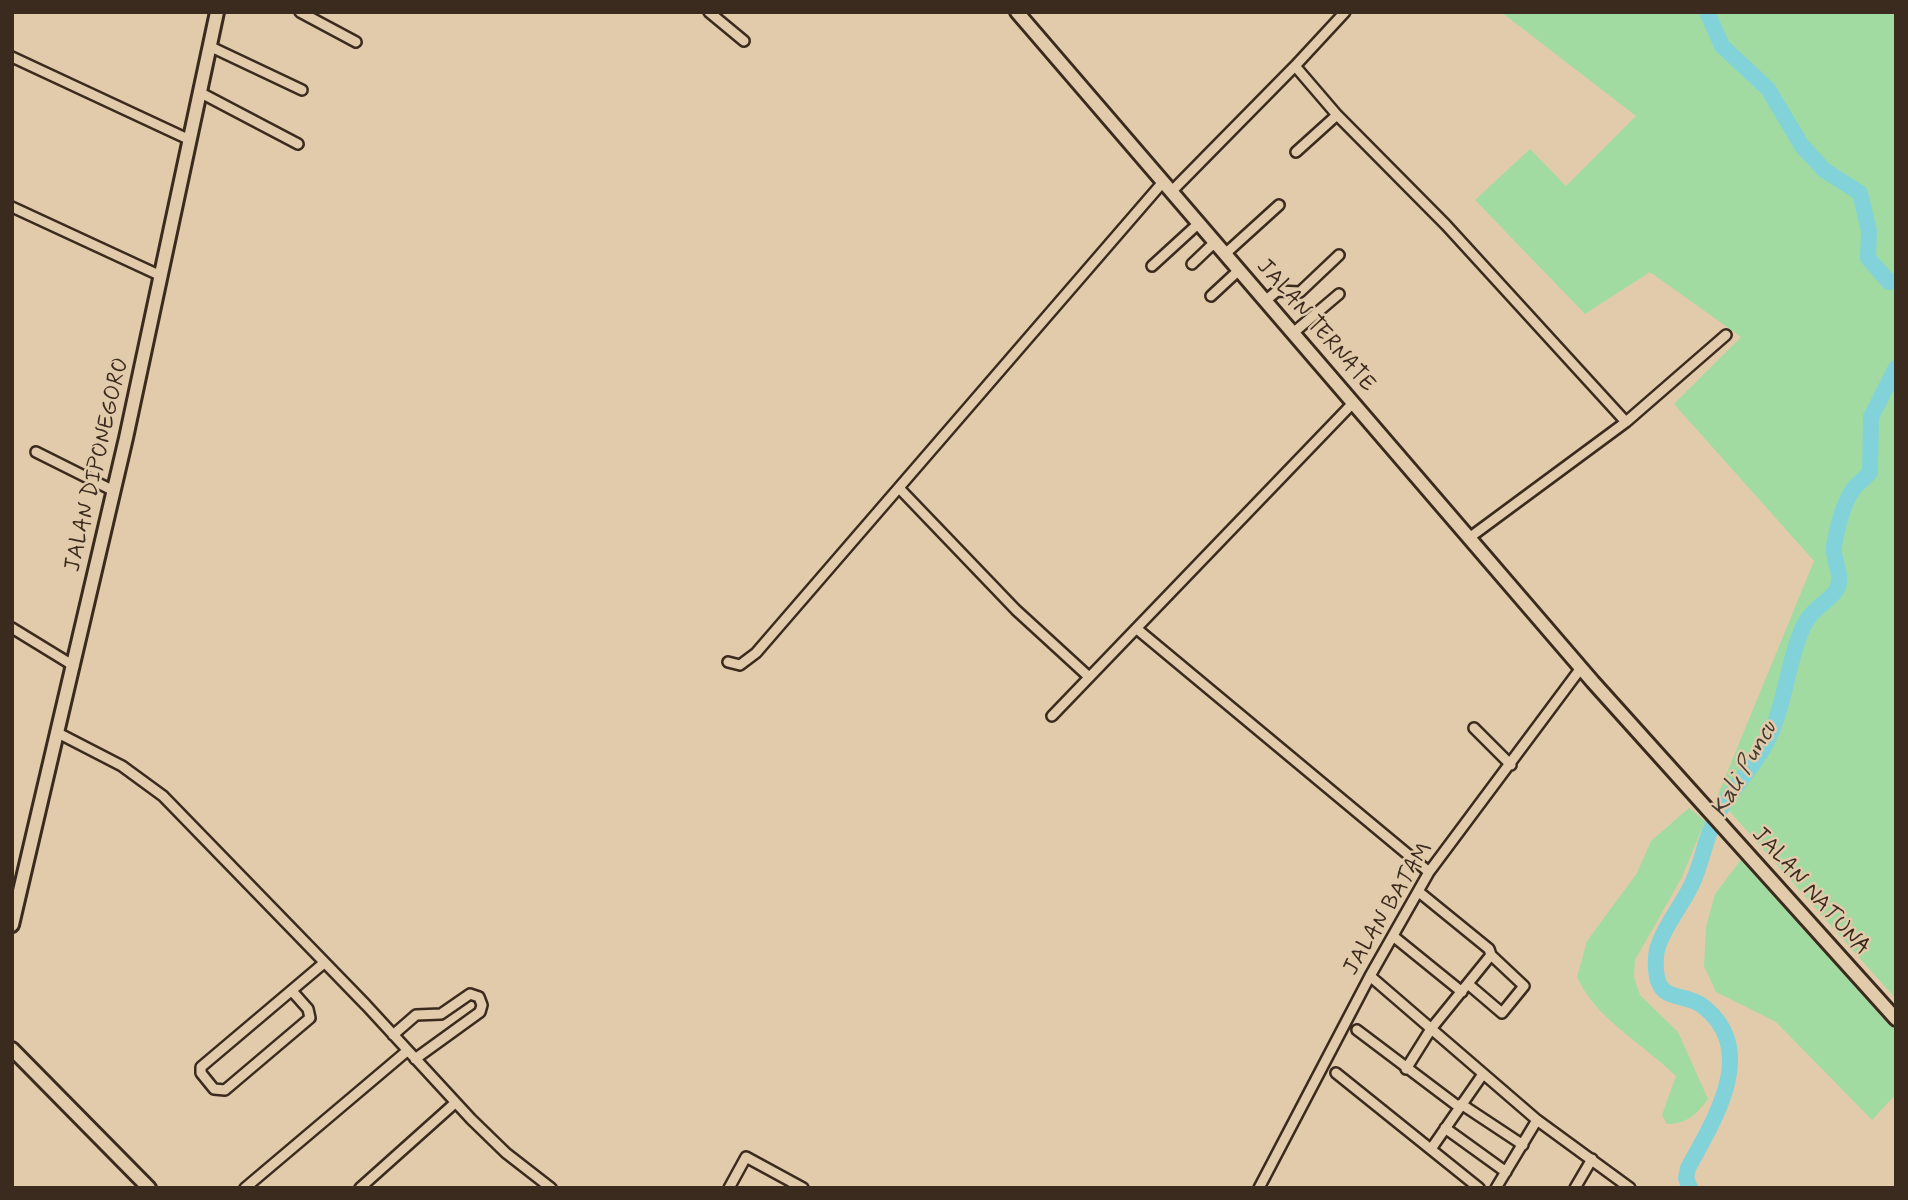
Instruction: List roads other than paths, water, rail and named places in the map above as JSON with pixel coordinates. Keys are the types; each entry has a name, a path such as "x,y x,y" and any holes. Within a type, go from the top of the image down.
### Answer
{"street":[{"name":"JALAN DIPONEGORO","path":"12,925 114,491 217,12"},
{"path":"300,12 356,42"},
{"path":"709,12 744,41"},
{"path":"728,662 740,665 756,653 1167,187 1295,66 1345,12"},
{"name":"JALAN TERNATE","path":"1022,15 1581,668"},
{"path":"209,46 302,90"},
{"path":"12,57 190,140"},
{"path":"1295,66 1337,114 1446,225 1626,422"},
{"path":"201,93 298,144"},
{"path":"1296,152 1337,114"},
{"path":"1225,254 1279,205"},
{"path":"12,207 161,276"},
{"path":"1152,266 1199,223"},
{"path":"1192,264 1215,242"},
{"path":"1265,301 1277,291 1300,292 1339,255"},
{"path":"1211,296 1238,270"},
{"path":"1293,333 1339,293"},
{"path":"1469,538 1626,422 1726,335"},
{"path":"1052,716 1353,403"},
{"path":"36,452 114,491"},
{"path":"899,488 1016,610 1088,676"},
{"path":"12,628 74,666"},
{"path":"1137,629 1429,872"},
{"name":"JALAN BATAM","path":"1259,1188 1370,976 1429,872 1581,668"},
{"name":"JALAN NATUNA","path":"1581,668 1896,1019"},
{"path":"1474,728 1511,765"},
{"path":"58,733 98,752 163,796 455,1103 506,1153 551,1188"},
{"path":"1393,936 1500,1012 1504,1012 1524,986 1491,955 1489,949 1419,892"},
{"path":"1406,1069 1431,1029 1491,955"},
{"path":"292,991 308,1009 310,1017 225,1090 214,1089 201,1073 201,1067 324,963"},
{"path":"1370,976 1537,1121 1630,1188"},
{"path":"393,1035 416,1016 441,1014 470,994 480,997 480,1012 415,1059"},
{"path":"1357,1030 1406,1069 1522,1145"},
{"path":"12,1049 149,1188"},
{"path":"245,1188 407,1051"},
{"path":"1336,1073 1479,1188"},
{"path":"1431,1149 1483,1074"},
{"path":"360,1188 455,1103"},
{"path":"1496,1188 1537,1121"},
{"path":"1445,1128 1506,1172"},
{"path":"729,1188 746,1157 803,1188"},
{"path":"1575,1188 1592,1159"}],"waterway":[{"name":"Kali Puncu","path":"1707,12 1722,46 1768,89 1802,146 1824,170 1860,193 1869,231 1868,258 1889,282 1896,281"},
{"name":"Kali Puncu","path":"1690,1188 1686,1178 1688,1168 1719,1108 1726,1086 1730,1065 1728,1044 1720,1025 1704,1007 1671,994 1659,984 1656,973 1657,949 1695,878 1716,817 1771,733 1803,627 1838,586 1834,546 1839,525 1852,491 1870,472 1871,417 1896,368"}]}
